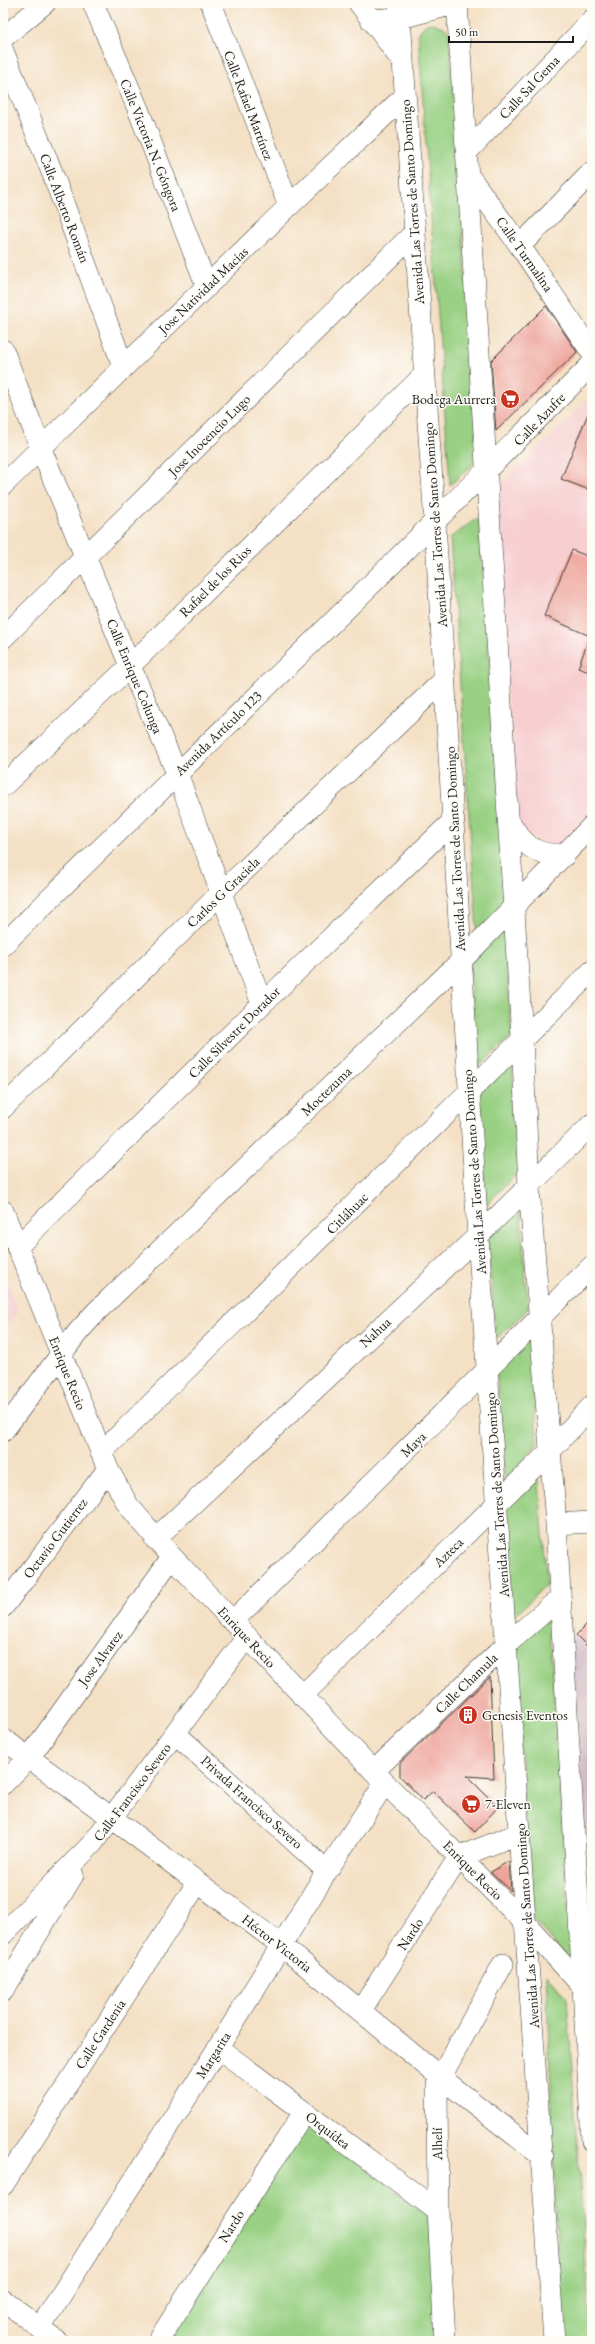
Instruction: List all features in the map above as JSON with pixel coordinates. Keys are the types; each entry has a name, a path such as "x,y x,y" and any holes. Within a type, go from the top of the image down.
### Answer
{"street":[{"path":"3,38 45,3"},
{"name":"Calle Victoria N. Góngora","path":"93,3 138,109 207,287"},
{"name":"Calle Rafael Martínez","path":"211,3 288,206"},
{"path":"359,3 402,61"},
{"path":"372,20 399,11 457,4 485,473 522,1038 529,1186 538,1319 556,1524 560,1598 584,1898 592,2141"},
{"name":"Avenida Las Torres de Santo Domingo","path":"399,11 435,523 478,1236 543,2157 554,2341"},
{"name":"Calle Sal Gema","path":"466,153 592,20"},
{"name":"Calle Alberto Román","path":"3,51 52,172 123,366"},
{"name":"Jose Natividad Macias","path":"3,485 123,366 207,287 288,206 405,96"},
{"path":"520,246 592,172"},
{"name":"Calle Turmalina","path":"468,175 520,246 586,328 592,353"},
{"name":"Jose Inocencio Lugo","path":"3,638 415,232"},
{"name":"Calle Enrique Colunga","path":"3,350 41,449 130,666 177,773 262,1004"},
{"name":"Calle Azufre","path":"435,523 592,364"},
{"name":"Rafael de los Rios","path":"3,786 130,666 425,374"},
{"name":"Avenida Artículo 123","path":"3,945 177,773 435,523"},
{"name":"Carlos G Graciela","path":"3,1108 222,892 445,679"},
{"name":"Calle Silvestre Dorador","path":"18,1247 262,1004 454,820"},
{"path":"508,820 520,839 530,848 546,855 565,855"},
{"name":"Moctezuma","path":"3,1431 78,1332 120,1288 462,960 592,826"},
{"name":"Citláhuac","path":"104,1461 522,1038 592,971"},
{"name":"Nahua","path":"156,1539 478,1236 592,1124"},
{"name":"Enrique Recio","path":"3,1211 60,1356 104,1461 128,1504 172,1557 302,1696 527,1925 587,1991"},
{"name":"Maya","path":"233,1621 592,1266"},
{"name":"Azteca","path":"302,1696 550,1451 592,1406"},
{"name":"Octavio Gutierrez","path":"3,1607 104,1461"},
{"path":"556,1524 592,1522"},
{"name":"Jose Alvarez","path":"3,1784 28,1758 172,1557"},
{"name":"Calle Chamula","path":"380,1776 507,1644 560,1598"},
{"name":"Calle Francisco Severo","path":"3,1934 92,1844 176,1734 247,1637"},
{"name":"Privada Francisco Severo","path":"176,1734 328,1871"},
{"name":"Héctor Victoria","path":"3,1739 112,1818 281,1945 440,2077 543,2157"},
{"name":"Margarita","path":"40,2328 218,2048 328,1871 380,1776"},
{"path":"459,1857 520,1832"},
{"path":"3,1991 92,1844"},
{"name":"Nardo","path":"361,2010 459,1857"},
{"name":"Calle Gardenia","path":"3,2185 198,1882"},
{"name":"Alhelí","path":"445,2341 438,2211 437,2084 503,1964"},
{"name":"Orquídea","path":"218,2048 438,2211"},
{"name":"Nardo","path":"158,2341 304,2112"},
{"path":"3,2300 57,2341"}],"shaded area":[{"path":"592,396 592,810 557,845 551,846 516,828 494,491"},
{"path":"3,1271 18,1312 3,1328"},
{"path":"592,1619 592,1983 590,1982 590,1911 571,1640"}],"green space":[{"path":"433,23 444,27 449,32 479,459 450,485 418,33 426,24"},
{"path":"476,519 479,520 508,904 477,932 450,538"},
{"path":"504,925 512,1036 476,1069 469,962"},
{"path":"512,1061 519,1171 486,1205 478,1093"},
{"path":"520,1204 528,1309 496,1339 487,1236"},
{"path":"531,1328 537,1444 505,1483 496,1363"},
{"path":"538,1471 547,1584 512,1618 505,1504"},
{"path":"548,1610 572,1964 533,1919 512,1643"},
{"path":"546,1974 567,1998 591,2341 561,2341"},
{"path":"298,2125 311,2125 425,2213 430,2222 437,2341 163,2341"}],"building":[{"name":"Bodega Aurrera","path":"546,306 577,352 496,431 491,361"},
{"path":"592,404 592,476 587,489 561,479"},
{"path":"572,550 592,558 592,673 578,668 590,636 544,616"},
{"path":"592,1619 592,1651 576,1635"},
{"name":"Genesis Eventos","path":"490,1677 494,1778 467,1776 498,1807 475,1832 433,1791 423,1800 400,1776 400,1763"},
{"path":"509,1862 511,1891 491,1872"}],"place":[{"name":"Bodega Aurrera","path":"510,399"},
{"name":"Genesis Eventos","path":"468,1715"},
{"name":"7-Eleven","path":"471,1804"}]}
